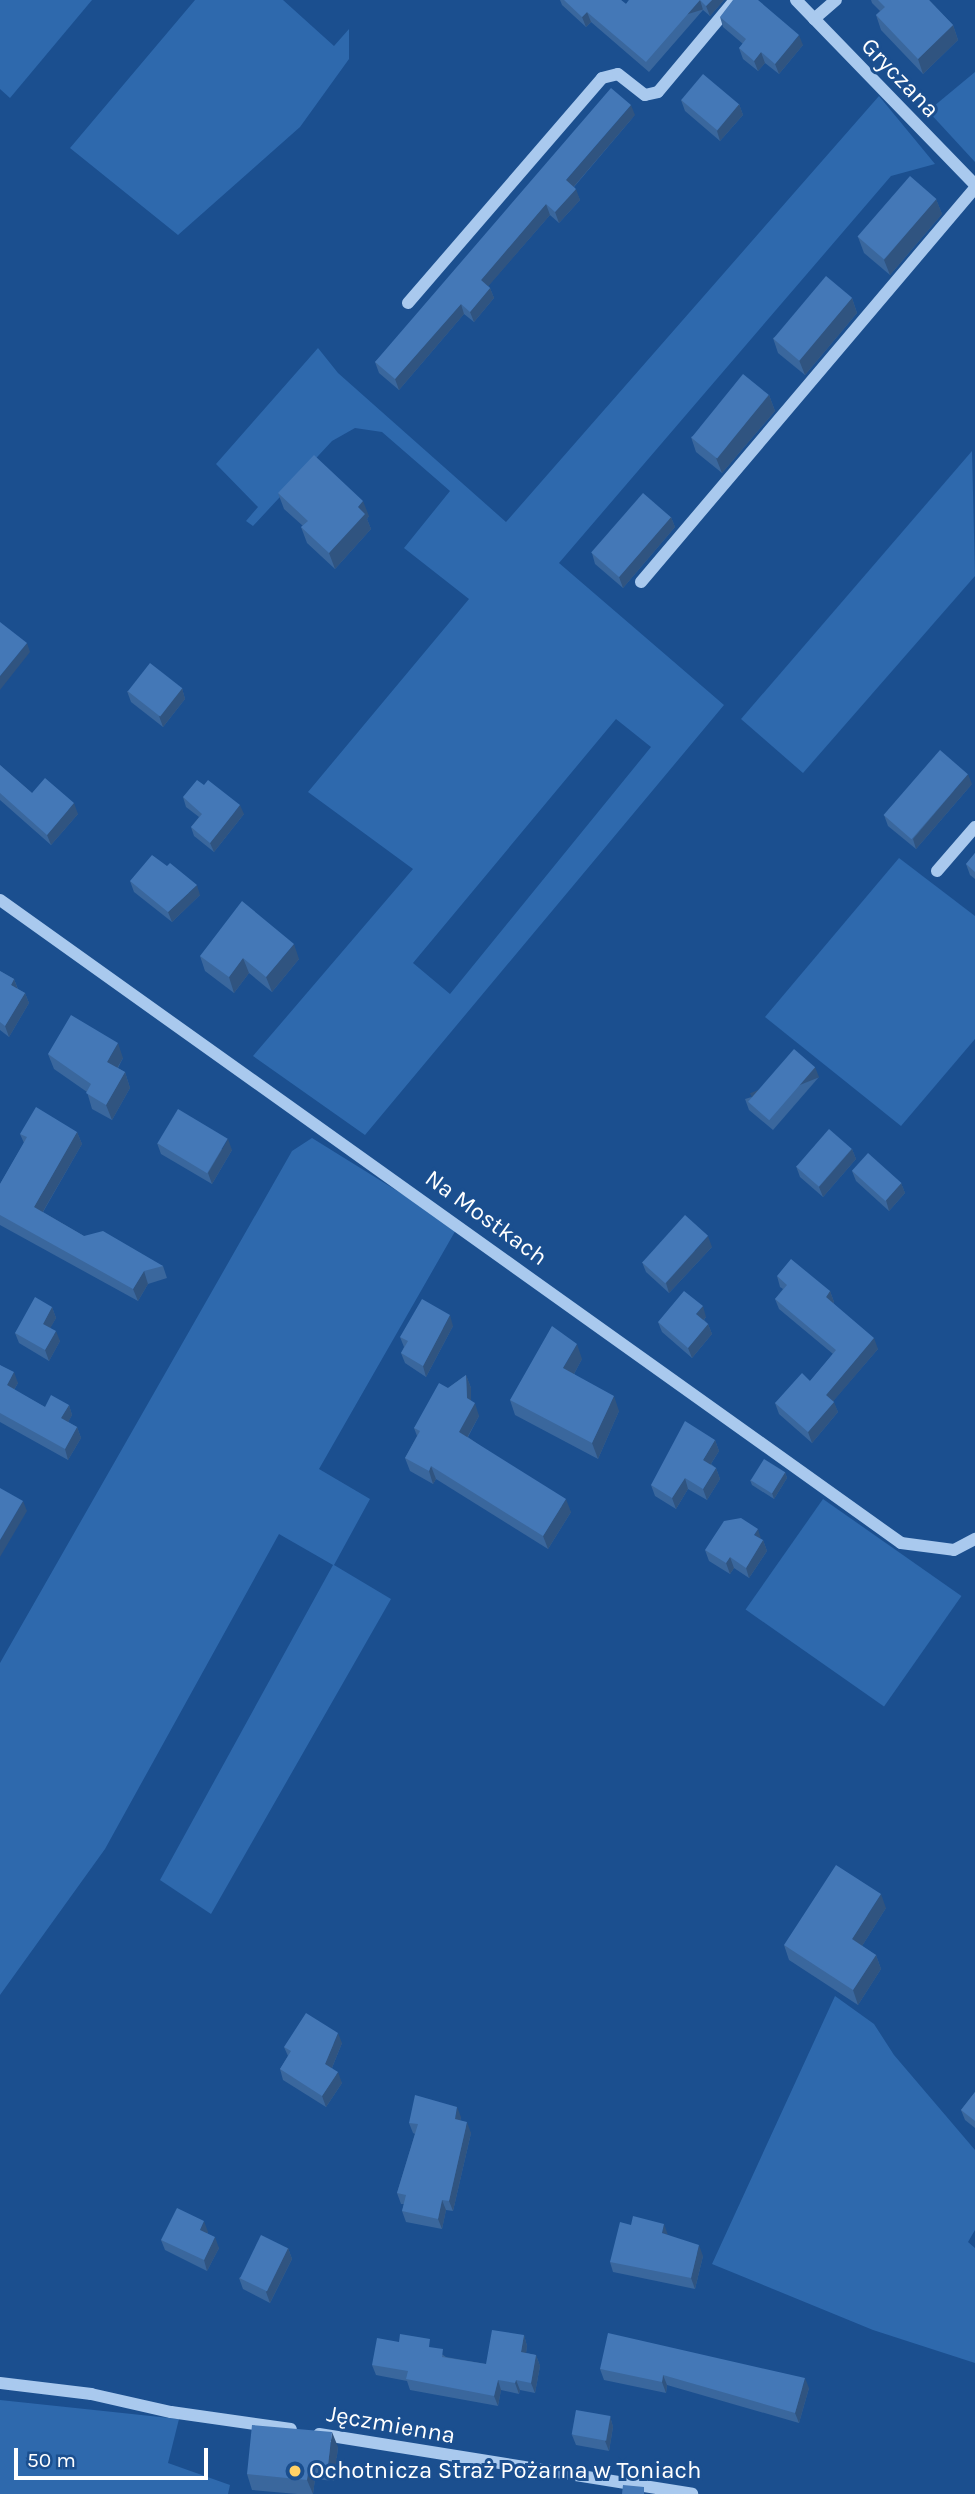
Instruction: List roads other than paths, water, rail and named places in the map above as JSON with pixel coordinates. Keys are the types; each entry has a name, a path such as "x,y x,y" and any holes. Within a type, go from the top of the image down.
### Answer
{"street":[{"path":"408,303 602,78 618,74 645,95 657,92 735,0"},
{"name":"Gryczana","path":"796,0 975,187"},
{"path":"814,19 836,0"},
{"path":"641,582 975,187"},
{"path":"937,872 975,827"},
{"name":"Na Mostkach","path":"0,900 901,1544 954,1550 975,1539"},
{"name":"Jęczmienna","path":"0,2383 91,2394 171,2412 692,2494"}],"place":[{"name":"Ochotnicza Straż Pożarna w Toniach","path":"295,2471"}]}
